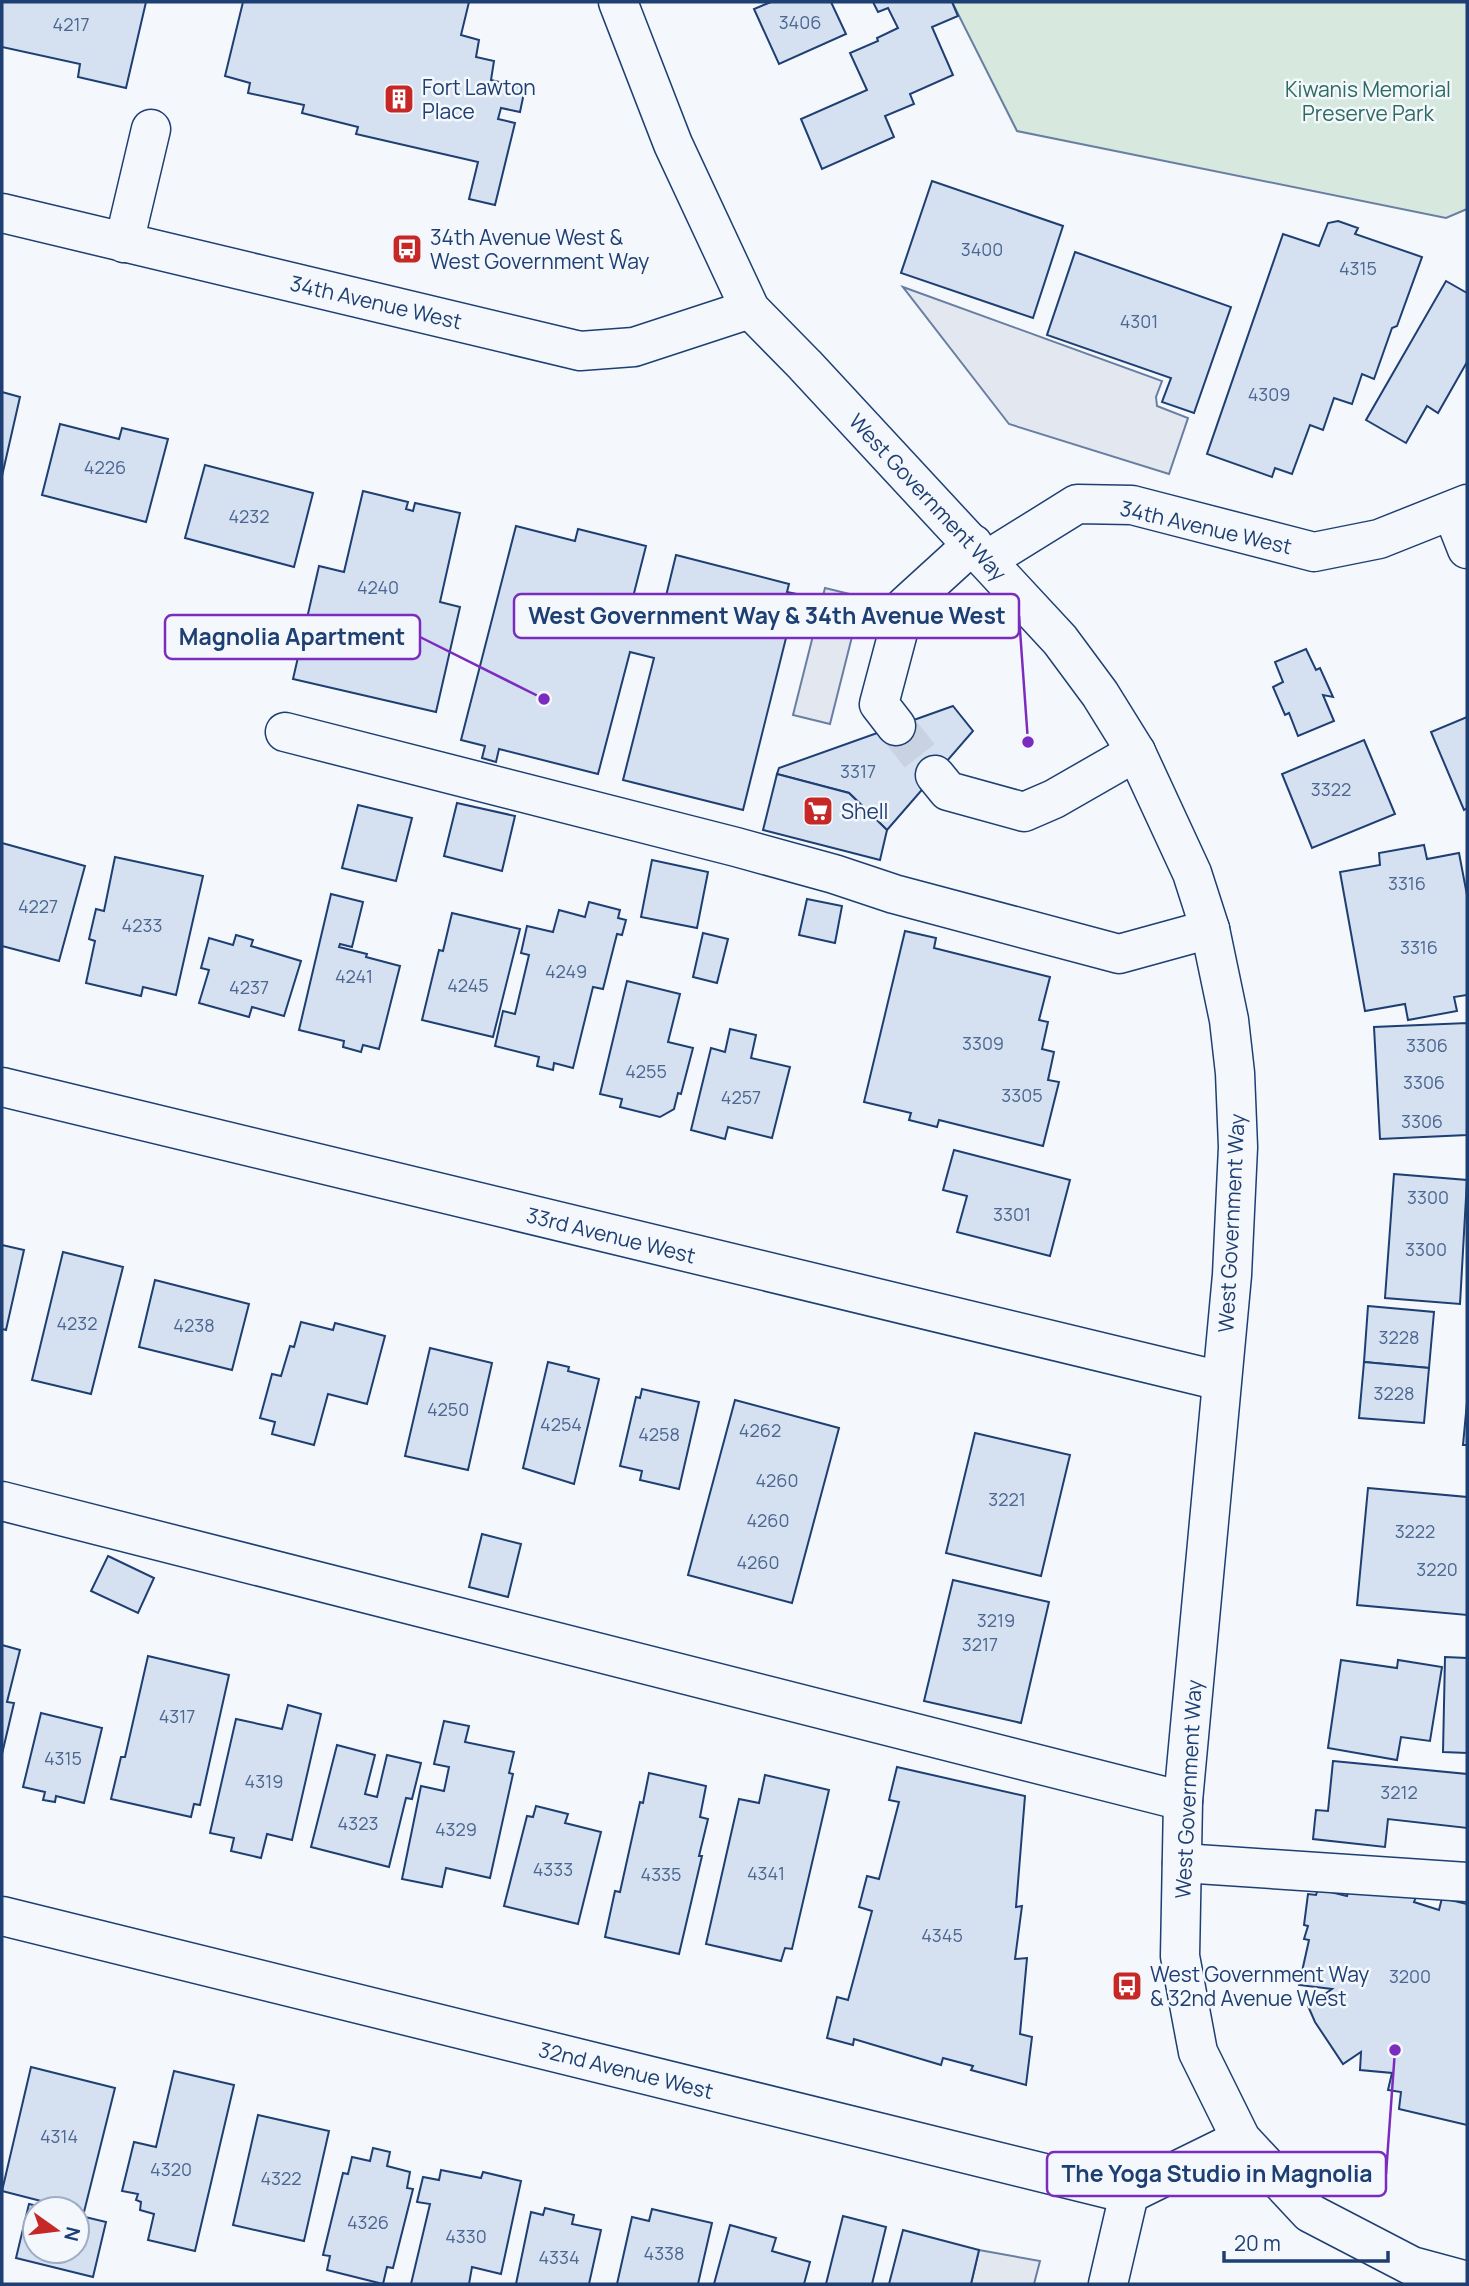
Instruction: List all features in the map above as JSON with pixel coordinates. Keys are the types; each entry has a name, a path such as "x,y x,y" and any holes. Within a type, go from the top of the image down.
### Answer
{"street":[{"name":"West Government Way","path":"618,2 673,144 750,310 805,365 1060,640 1100,694 1136,752 1192,873 1210,929 1229,1020 1235,1073 1238,1147 1232,1275 1184,1801 1180,1956 1198,2052 1241,2139 1310,2213 1412,2266 1467,2281"},
{"path":"124,243 151,129"},
{"name":"34th Avenue West","path":"2,213 580,351 634,347 750,310"},
{"name":"34th Avenue West","path":"896,726 879,704 905,606 980,552 1077,504 1132,505 1314,552 1379,539 1459,507"},
{"path":"1459,507 1467,549"},
{"path":"285,732 736,847 894,894 1119,954 1210,929"},
{"path":"935,775 948,791 1024,812 1054,799 1136,752"},
{"name":"33rd Avenue West","path":"2,1087 1221,1381"},
{"path":"2,1501 1184,1801"},
{"path":"1182,1863 1467,1882"},
{"name":"32nd Avenue West","path":"2,1916 1129,2194"},
{"path":"1108,2284 1129,2194 1241,2139"}],"green space":[{"name":"Kiwanis Memorial Preserve Park","path":"952,2 1467,2 1467,209 1446,218 1017,131"}],"shaded area":[{"path":"903,287 1162,381 1156,397 1157,406 1188,418 1169,474 1009,424"},
{"path":"825,588 862,597 830,724 793,715"},
{"path":"979,2250 1040,2261 1034,2284 971,2284"}],"building":[{"path":"2,2 146,2 126,88 78,77 80,64 2,47"},
{"name":"Fort Lawton Place","path":"243,2 469,2 461,35 479,40 476,57 494,61 491,80 525,88 520,112 501,108 498,119 515,123 495,205 469,199 478,162 356,134 358,127 302,113 304,105 248,93 250,83 225,76"},
{"path":"771,2 831,2 846,34 779,64 754,9"},
{"path":"873,2 952,2 958,16 932,27 953,75 910,94 914,104 885,116 894,137 822,169 801,119 867,90 850,53 878,41 877,38 898,28 888,8 878,12"},
{"path":"932,181 1063,226 1033,318 901,273"},
{"path":"1338,221 1358,228 1355,234 1422,257 1374,379 1362,374 1352,404 1334,398 1323,430 1310,425 1292,474 1275,468 1272,477 1207,454 1283,234 1319,246 1328,223"},
{"path":"1075,252 1231,307 1194,413 1162,402 1171,378 1047,335"},
{"path":"1446,281 1467,293 1467,362 1438,413 1427,406 1406,443 1366,420"},
{"path":"2,392 20,397 2,476"},
{"path":"60,424 119,439 122,428 168,439 146,522 42,495"},
{"path":"205,465 313,493 294,567 185,538"},
{"path":"363,491 408,502 406,509 413,511 415,503 460,513 440,602 460,607 436,712 293,679 319,566 344,572"},
{"path":"516,526 575,541 578,529 646,546 631,605 642,608 638,624 658,629 676,555 789,584 787,592 797,594 743,810 623,780 654,658 630,652 598,774 499,749 496,762 482,758 485,746 461,740"},
{"path":"1306,649 1316,670 1320,668 1333,697 1323,695 1334,721 1298,736 1289,713 1285,715 1273,687 1283,682 1275,662"},
{"name":"Shell","path":"953,706 973,731 887,830 849,793 777,774 779,768"},
{"path":"1467,717 1467,808 1464,810 1431,732"},
{"path":"1364,740 1395,814 1312,848 1282,774"},
{"name":"Shell","path":"777,774 849,793 887,830 880,860 763,830"},
{"path":"457,803 515,816 502,871 444,856"},
{"path":"358,805 412,818 396,881 342,868"},
{"path":"2,843 85,866 59,961 2,946"},
{"path":"1424,845 1427,859 1459,853 1467,895 1467,995 1454,997 1457,1011 1408,1020 1405,1004 1365,1011 1340,872 1380,865 1379,853"},
{"path":"115,857 203,876 176,995 143,987 141,996 86,983 95,941 89,939 96,909 104,911"},
{"path":"652,860 708,872 697,928 641,917"},
{"path":"331,894 363,902 352,947 340,944 339,947 400,966 379,1049 363,1045 361,1052 343,1047 344,1041 299,1030"},
{"path":"807,899 842,906 835,943 799,935"},
{"path":"589,902 620,910 618,918 626,920 622,935 617,934 603,989 593,987 573,1068 554,1063 553,1070 537,1066 539,1057 495,1046 503,1011 515,1014 529,955 521,953 527,926 553,932 559,910 585,917"},
{"path":"452,913 520,929 493,1037 422,1020 439,950 443,951"},
{"path":"905,931 936,938 934,948 1050,977 1039,1020 1048,1022 1042,1049 1054,1052 1048,1080 1059,1082 1043,1146 939,1120 937,1127 909,1120 911,1113 864,1102"},
{"path":"703,933 728,939 717,983 693,977"},
{"path":"236,935 253,940 251,946 301,961 284,1016 252,1007 249,1017 199,1003 209,970 201,968 209,938 233,945"},
{"path":"627,981 680,994 668,1042 693,1048 681,1094 678,1093 674,1109 660,1117 620,1107 622,1099 600,1094"},
{"path":"1467,1023 1467,1135 1380,1139 1374,1027"},
{"path":"730,1029 756,1035 751,1058 790,1067 772,1138 728,1127 725,1139 691,1130 711,1048 725,1052"},
{"path":"954,1150 1070,1180 1050,1256 957,1232 967,1196 943,1190"},
{"path":"1394,1174 1467,1180 1460,1304 1385,1298"},
{"path":"2,1245 24,1250 6,1330 2,1329"},
{"path":"63,1252 123,1267 91,1394 32,1380"},
{"path":"155,1280 249,1304 232,1370 139,1347"},
{"path":"1368,1306 1434,1312 1429,1368 1364,1362"},
{"path":"301,1322 333,1330 335,1323 385,1336 367,1404 328,1394 314,1445 272,1434 275,1422 260,1418 272,1374 281,1376 290,1346 294,1347"},
{"path":"430,1348 492,1363 468,1470 405,1456"},
{"path":"548,1362 569,1367 568,1371 599,1379 574,1484 523,1468"},
{"path":"1364,1362 1429,1368 1424,1423 1359,1418"},
{"path":"642,1389 699,1402 679,1489 640,1480 642,1471 620,1466 636,1397 640,1398"},
{"path":"735,1400 839,1428 792,1603 688,1575"},
{"path":"1467,1402 1467,1445 1463,1445"},
{"path":"975,1433 1070,1455 1041,1576 946,1553"},
{"path":"1368,1488 1467,1497 1467,1615 1357,1605"},
{"path":"482,1534 521,1544 508,1597 469,1587"},
{"path":"108,1556 154,1578 138,1613 91,1591"},
{"path":"953,1580 1049,1602 1021,1723 924,1701"},
{"path":"2,1645 20,1650 7,1702 14,1703 2,1754"},
{"path":"148,1656 229,1675 200,1805 194,1804 191,1817 111,1799 121,1757 125,1757"},
{"path":"1445,1657 1467,1658 1467,1753 1443,1752"},
{"path":"1341,1660 1397,1668 1398,1660 1442,1667 1430,1741 1401,1737 1397,1760 1328,1748"},
{"path":"288,1705 321,1714 292,1840 267,1834 261,1858 231,1851 234,1838 210,1833 236,1719 282,1729"},
{"path":"41,1713 102,1728 84,1803 56,1796 55,1802 43,1800 45,1792 23,1787"},
{"path":"444,1721 469,1726 465,1742 514,1752 509,1773 513,1774 490,1878 446,1868 442,1887 402,1879 421,1786 444,1791 449,1767 434,1764"},
{"path":"337,1745 375,1755 365,1794 377,1797 387,1755 421,1763 412,1799 406,1798 389,1867 311,1847"},
{"path":"1333,1761 1467,1774 1467,1828 1388,1819 1385,1847 1313,1839 1316,1810 1328,1811"},
{"path":"897,1767 1025,1796 1016,1907 1022,1906 1015,1959 1027,1958 1020,2034 1032,2037 1026,2085 971,2070 973,2066 943,2058 941,2065 854,2039 853,2045 827,2038 837,1997 848,2000 872,1911 859,1907 867,1876 879,1879 899,1802 889,1800"},
{"path":"649,1773 706,1786 700,1817 708,1819 679,1954 605,1937 615,1891 620,1892"},
{"path":"765,1775 829,1790 792,1949 785,1948 781,1961 706,1944 739,1799 759,1803"},
{"path":"536,1806 568,1814 565,1823 601,1832 578,1924 504,1906 527,1816 533,1817"},
{"path":"1350,1886 1420,1887 1414,1902 1439,1910 1442,1898 1467,1904 1467,2125 1399,2109 1401,2092 1388,2090 1392,2073 1360,2070 1361,2052 1343,2064 1315,2022 1308,2006 1332,1989 1299,1985 1309,1940 1304,1939 1308,1926 1304,1925 1308,1894 1316,1895 1318,1889 1347,1896"},
{"path":"31,2067 115,2088 88,2195 21,2196 2,2191"},
{"path":"174,2071 234,2085 195,2251 148,2240 154,2214 140,2210 141,2202 136,2200 138,2194 122,2191 134,2142 156,2147"},
{"path":"258,2115 329,2131 304,2241 233,2225"},
{"path":"373,2148 390,2152 387,2166 410,2172 407,2188 413,2189 393,2268 387,2267 383,2284 327,2270 330,2256 323,2255 343,2173 348,2174 352,2157 370,2161"},
{"path":"441,2170 481,2178 483,2172 521,2181 501,2274 472,2267 469,2284 411,2284 430,2204 417,2202 423,2177 439,2180"},
{"path":"545,2208 574,2215 572,2224 601,2230 589,2284 516,2284 531,2212 543,2215"},
{"path":"652,2209 712,2223 698,2284 617,2284 632,2217 649,2221"},
{"path":"843,2216 886,2227 872,2284 826,2284"},
{"path":"91,2218 106,2222 93,2277 44,2265 91,2265"},
{"path":"730,2225 776,2238 772,2251 810,2262 804,2284 714,2284"},
{"path":"903,2230 979,2250 971,2284 889,2284"},
{"path":"21,2237 21,2259 16,2258"}],"tunnel":[{"path":"896,726 935,775"}],"place":[{"name":"Fort Lawton Place","path":"399,99"},
{"name":"34th Avenue West & West Government Way","path":"407,249"},
{"name":"Magnolia Apartment","path":"544,699"},
{"name":"West Government Way & 34th Avenue West","path":"1028,742"},
{"name":"Shell","path":"818,811"},
{"name":"West Government Way & 32nd Avenue West","path":"1127,1986"},
{"name":"The Yoga Studio in Magnolia","path":"1395,2050"}]}
